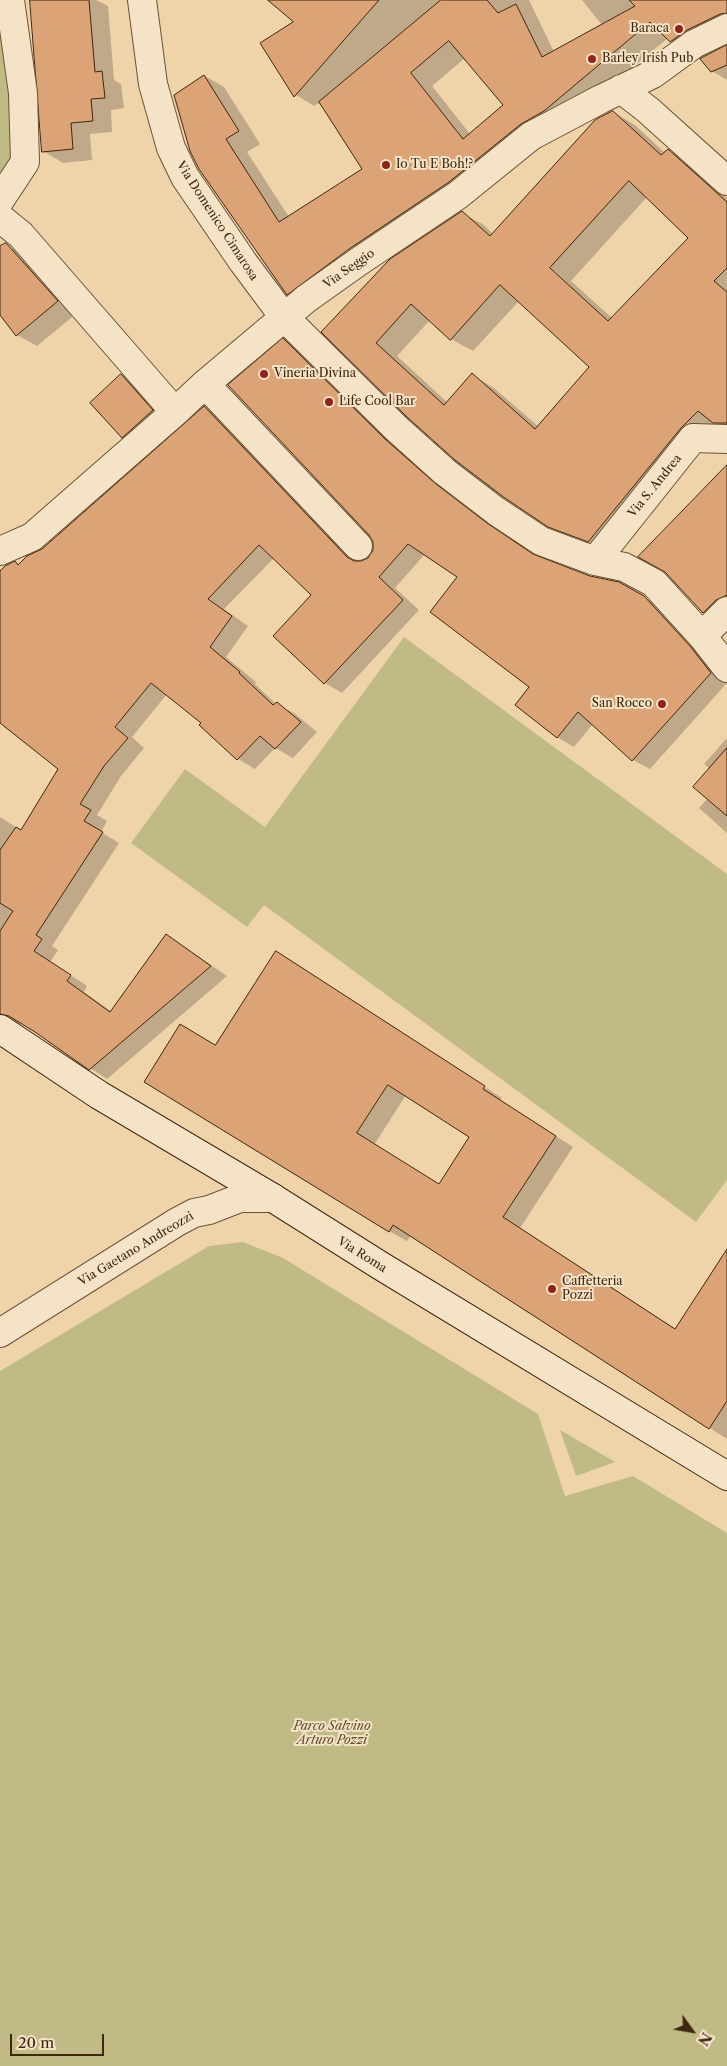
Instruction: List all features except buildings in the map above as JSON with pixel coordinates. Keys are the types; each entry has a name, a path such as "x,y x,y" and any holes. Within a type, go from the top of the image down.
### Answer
{"street":[{"path":"0,200 25,162 23,93 10,0"},
{"name":"Via Domenico Cimarosa","path":"142,0 153,84 171,148 185,177 243,262 284,317 396,428 445,472 496,511 542,541 595,561 624,567 654,583 702,636 727,668"},
{"name":"Via Seggio","path":"0,552 32,537 284,317 358,262 458,195 531,136 653,74 694,44 727,28"},
{"path":"621,89 648,110 727,182"},
{"path":"0,218 21,235 175,412"},
{"path":"205,384 358,546"},
{"name":"Via S. Andrea","path":"595,561 693,438 727,440"},
{"path":"702,636 727,611"},
{"name":"Via Roma","path":"0,1029 99,1095 273,1198 389,1272 727,1476"},
{"path":"209,1210 240,1198 273,1198"},
{"name":"Via Gaetano Andreozzi","path":"0,1333 177,1222 194,1213 209,1210"},
{"name":"Via Gaetano Andreozzi","path":"0,1352 187,1237 199,1226 209,1210"}],"green space":[{"path":"0,15 15,119 10,166 0,186"},
{"path":"404,637 727,874 727,1180 696,1222 264,905 247,927 131,843 185,769 265,827"},
{"name":"Parco Salvino Arturo Pozzi","path":"243,1242 283,1258 538,1414 565,1496 633,1476 727,1533 727,2066 0,2066 0,1371 209,1246"},
{"path":"560,1430 615,1462 576,1476"}],"place":[{"name":"Baraca","path":"679,29"},
{"name":"Barley Irish Pub","path":"592,59"},
{"name":"Io Tu E Boh!?","path":"386,165"},
{"name":"Vineria Divina","path":"264,374"},
{"name":"Life Cool Bar","path":"329,402"},
{"name":"San Rocco","path":"662,704"},
{"name":"Caffetteria Pozzi","path":"552,1289"}]}
